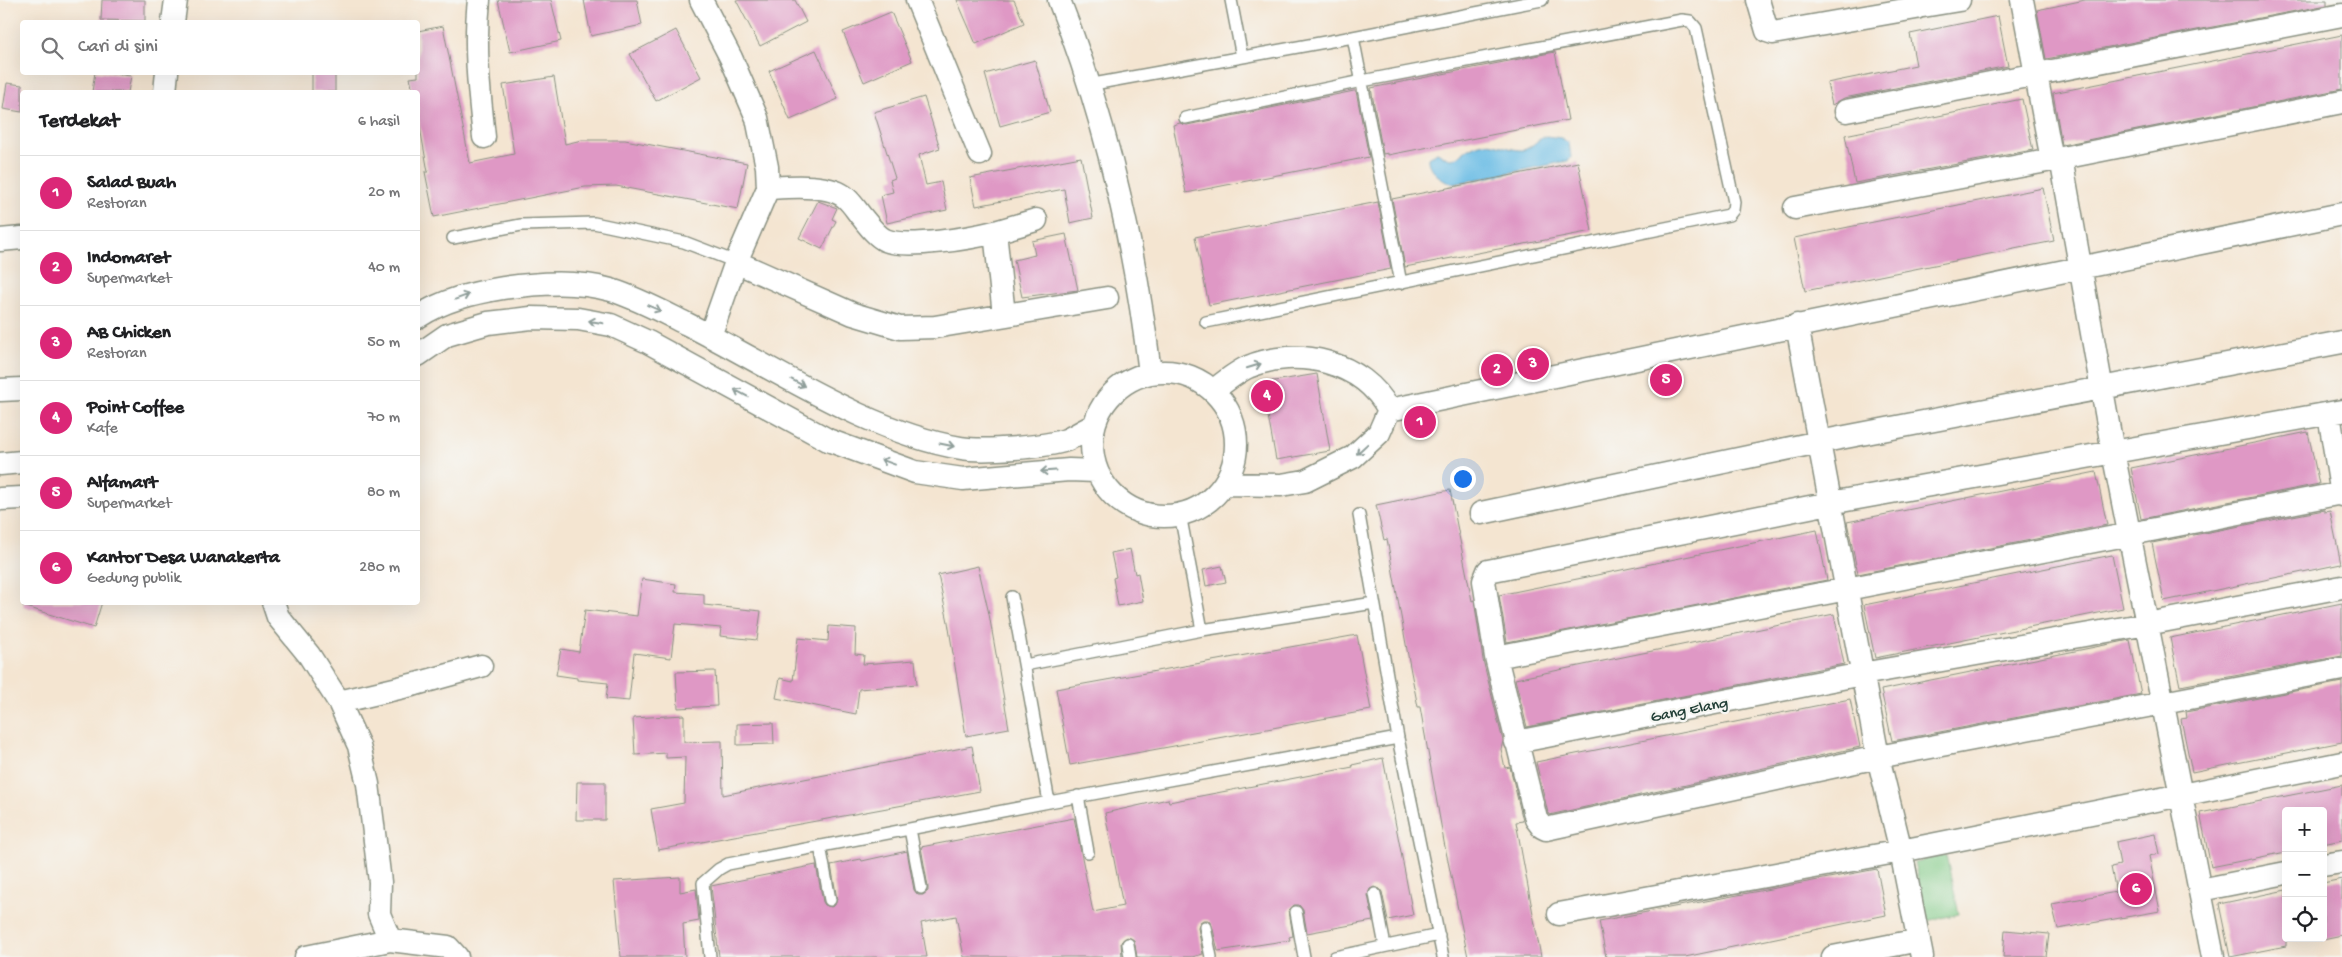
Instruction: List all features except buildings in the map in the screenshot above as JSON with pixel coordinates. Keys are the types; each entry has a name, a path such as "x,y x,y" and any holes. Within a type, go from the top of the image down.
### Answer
{"street":[{"path":"173,20 176,0"},
{"path":"479,0 476,28 477,72 484,137"},
{"path":"701,0 757,118 767,167 768,188 736,262 710,336"},
{"path":"917,0 980,154"},
{"path":"1059,0 1074,37 1126,224 1142,311 1150,373"},
{"path":"1758,0 1763,25 1767,31 1773,33 1960,0"},
{"path":"2022,0 2036,75 2080,267 2180,795 2213,957"},
{"path":"1846,111 2342,16"},
{"path":"165,90 167,75"},
{"path":"1796,208 2342,102"},
{"path":"768,188 801,186 820,188 845,196 884,240 901,244 972,238 1036,220"},
{"path":"1389,410 2342,214"},
{"path":"995,232 1004,315"},
{"path":"0,240 20,238"},
{"path":"736,262 852,314 900,328 935,327 1107,298"},
{"path":"420,316 430,308 475,292 520,285 572,284 611,290 661,311 839,405 920,439 964,448 1030,447 1065,440 1093,426"},
{"path":"420,354 447,335 488,323 532,318 578,319 603,323 648,342 828,440 915,472 963,480 1036,472 1096,471"},
{"path":"1797,325 1878,757 1901,851 1921,948 1833,957"},
{"path":"1481,512 1819,442 2342,342"},
{"path":"1213,391 1248,367 1298,357 1326,362 1345,368 1369,384 1382,396 1389,410"},
{"path":"1150,373 1184,374 1200,381 1213,391 1226,407 1234,425 1236,446 1233,465 1224,484 1212,497 1197,508 1180,514 1159,516 1140,512 1127,506 1107,489 1096,471 1091,449 1093,426 1101,407 1114,391 1130,380 1150,373"},
{"path":"0,390 20,389"},
{"path":"1224,484 1281,485 1305,481 1353,457 1379,433 1389,410"},
{"path":"1496,656 2130,533 2342,494 2335,413 1830,503 1488,571 1484,581 1485,598 1496,656 1516,742 1536,819 1542,828 1546,829 1878,757 2342,669"},
{"path":"0,464 20,462"},
{"path":"0,499 20,498"},
{"name":"Gang Elang","path":"1516,742 1862,674 2148,624 2342,586"},
{"path":"273,605 278,616 309,655 339,702 359,746 368,784 380,882 379,914 390,940"},
{"path":"339,702 481,666"},
{"path":"1559,914 1901,851 2342,763"},
{"path":"2327,864 2342,862"},
{"path":"2200,890 2282,874"},
{"path":"306,957 390,940 448,947 457,957"}],"lane":[{"path":"1231,0 1242,57"},
{"path":"1088,85 1353,37 1537,0"},
{"path":"1185,118 1362,81 1682,20 1690,21 1696,28 1734,202 1733,210 1729,215 1206,322"},
{"path":"1353,37 1401,283"},
{"path":"453,238 521,225 594,223 684,242 736,262"},
{"path":"1180,514 1202,630"},
{"path":"1359,515 1398,738 1443,957"},
{"path":"1012,597 1026,665 1049,802"},
{"path":"1026,665 1202,630 1374,603"},
{"path":"710,957 703,884 718,869 728,864 1078,796 1398,738"},
{"path":"1078,796 1088,852"},
{"path":"910,829 921,888"},
{"path":"820,846 830,900"},
{"path":"1374,894 1385,946"},
{"path":"1296,912 1304,957"},
{"path":"1205,927 1211,957"},
{"path":"1335,957 1439,935"},
{"path":"1128,944 1130,957"}],"green space":[{"path":"1946,855 1959,914 1927,921 1914,862"}],"water":[{"path":"1546,136 1561,138 1569,143 1571,157 1568,161 1454,184 1436,174 1428,162 1428,158 1437,152 1453,159 1474,146 1485,143 1523,150"}],"place":[{"name":"AB Chicken","path":"1533,364"},
{"name":"Indomaret","path":"1497,370"},
{"name":"Alfamart","path":"1666,380"},
{"name":"Point Coffee","path":"1267,396"},
{"name":"Salad Buah","path":"1420,422"},
{"name":"Kantor Desa Wanakerta","path":"2136,889"}]}
